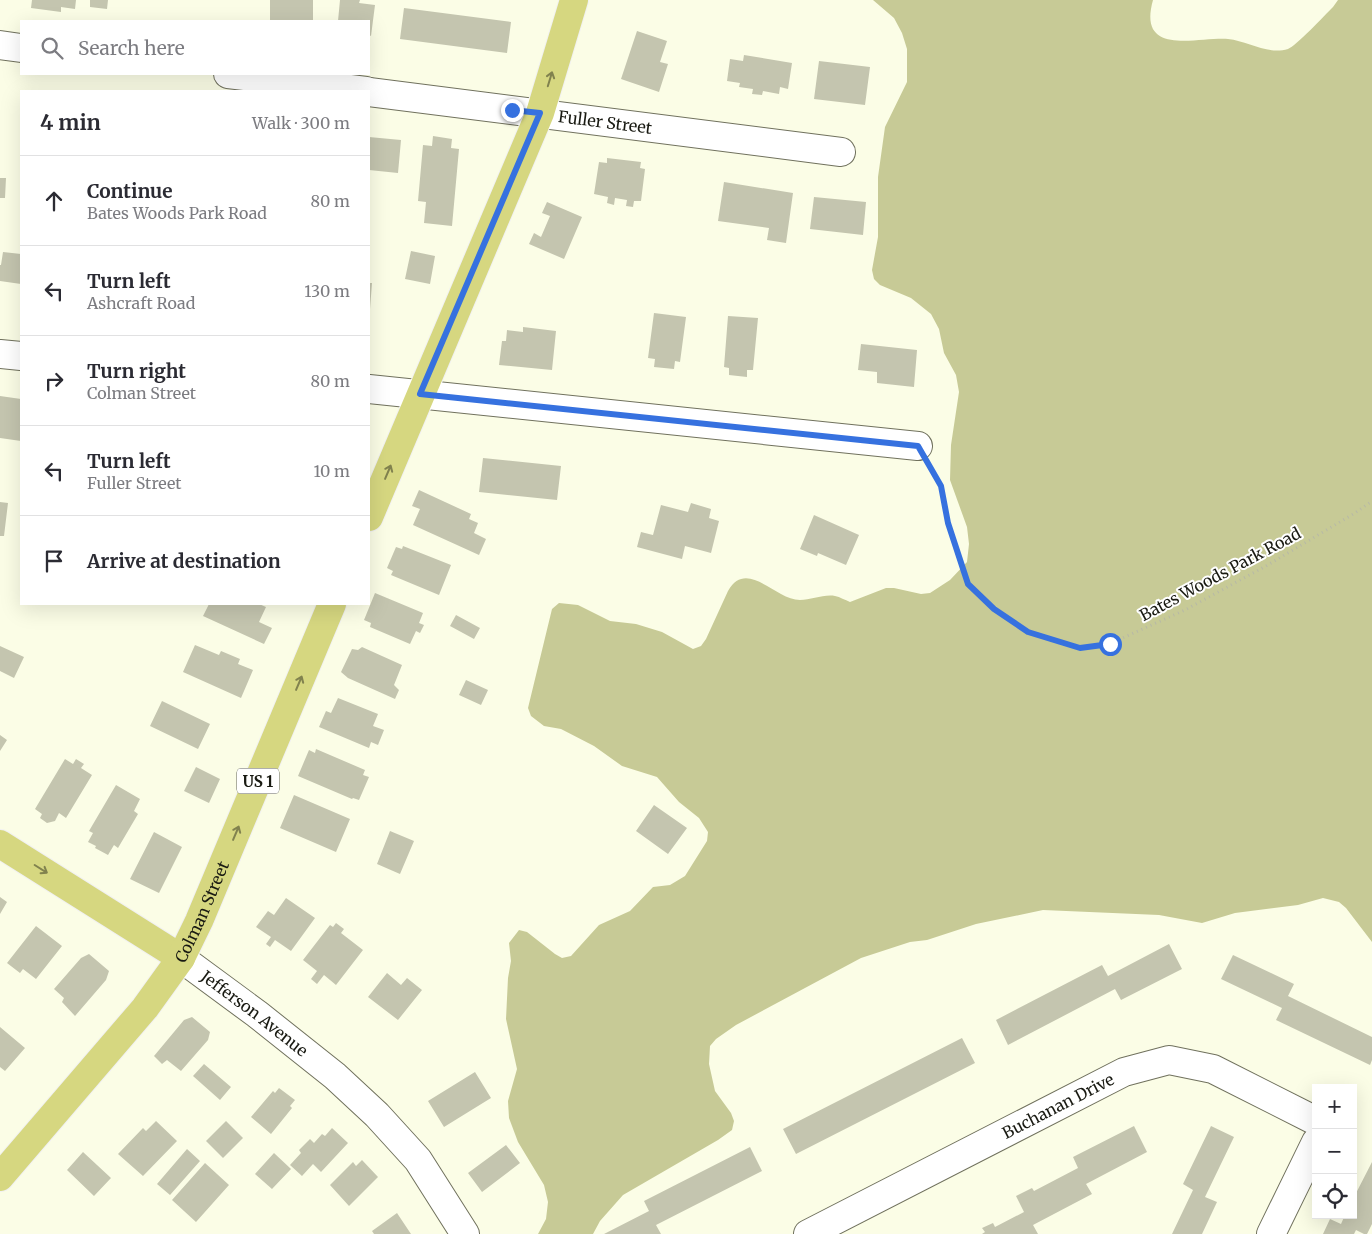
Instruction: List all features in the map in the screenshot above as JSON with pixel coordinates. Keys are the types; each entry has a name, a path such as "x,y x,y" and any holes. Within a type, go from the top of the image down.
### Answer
{"main road":[{"path":"370,515 540,113 574,0"},
{"name":"Colman Street","path":"0,1177 145,1008 181,958 199,921 332,605"},
{"name":"Jefferson Avenue","path":"0,844 181,958"}],"street":[{"path":"0,45 20,48"},
{"name":"Fuller Street","path":"236,75 359,90"},
{"name":"Fuller Street","path":"370,91 841,152"},
{"path":"0,354 20,356"},
{"path":"370,389 918,446"},
{"name":"Jefferson Avenue","path":"181,958 257,1014 335,1076 377,1115 418,1160 465,1234"},
{"name":"Buchanan Drive","path":"808,1234 1124,1072 1169,1060 1213,1069 1312,1120"},
{"path":"1271,1234 1312,1150"}],"path":[{"name":"Bates Woods Park Road","path":"918,446 941,486 948,523 968,584 994,609 1028,632 1080,648 1110,644 1185,610 1266,566 1372,501"}],"green space":[{"path":"873,0 1153,0 1150,18 1153,30 1161,37 1186,41 1228,39 1265,49 1280,50 1292,47 1338,0 1372,0 1372,942 1346,908 1339,902 1323,898 1298,905 1235,913 1202,923 1159,915 1043,910 976,924 861,958 736,1025 716,1039 710,1046 709,1064 715,1091 731,1113 734,1121 732,1130 623,1195 600,1221 593,1234 538,1234 546,1219 548,1202 544,1185 518,1142 509,1118 508,1101 517,1069 506,1019 508,978 511,961 509,943 519,930 527,932 562,958 571,956 599,925 630,911 653,887 670,885 685,876 707,841 708,832 699,818 679,802 657,777 622,766 594,746 561,729 544,726 531,716 528,708 552,609 559,603 578,605 610,621 636,624 662,632 693,649 701,646 706,639 728,591 736,582 744,578 753,579 791,598 804,600 831,596 850,602 886,588 921,594 930,593 950,580 967,562 969,544 967,527 950,480 951,445 959,392 956,375 944,353 939,329 931,314 911,298 880,285 874,279 872,270 878,237 878,177 885,127 907,82 907,49 902,33 894,18"}],"building":[{"path":"32,0 76,0 75,9 61,7 61,12 31,8"},
{"path":"90,0 108,0 107,9 90,7"},
{"path":"270,0 313,0 313,20 270,20"},
{"path":"340,0 360,0 359,3 375,5 371,36 370,20 338,20"},
{"path":"404,8 511,22 507,53 400,39"},
{"path":"637,31 667,41 660,62 668,64 659,92 621,79"},
{"path":"744,55 792,63 788,89 780,87 779,94 763,91 762,95 752,94 753,89 739,87 740,83 727,81 730,59 743,61"},
{"path":"819,61 870,67 865,105 814,99"},
{"path":"433,136 452,139 451,148 459,149 452,226 424,223 426,202 418,201 423,145 432,146"},
{"path":"370,137 401,140 398,173 370,170"},
{"path":"607,158 641,162 640,168 645,169 641,201 634,201 633,207 626,206 627,200 615,198 614,205 607,203 608,197 594,194 599,162 607,163"},
{"path":"0,178 6,178 5,198 0,198"},
{"path":"724,182 793,193 786,243 767,240 769,228 718,221"},
{"path":"814,197 866,202 863,235 810,229"},
{"path":"547,202 582,217 564,259 529,244 534,233 541,237 550,216 542,213"},
{"path":"411,251 435,256 430,284 405,279"},
{"path":"3,252 20,254 20,284 0,281"},
{"path":"370,283 372,283 370,309"},
{"path":"654,313 686,317 680,362 675,361 674,369 654,367 655,359 648,358"},
{"path":"728,316 758,318 753,370 747,370 747,377 729,375 729,368 724,367"},
{"path":"523,327 556,331 552,370 499,365 502,341 506,341 507,330 523,332"},
{"path":"861,344 917,350 914,387 877,383 877,372 858,370"},
{"path":"0,396 20,399 20,441 0,438"},
{"path":"483,458 561,466 557,500 479,492"},
{"path":"419,490 471,514 469,519 478,523 474,533 486,539 479,555 413,525 420,509 412,506"},
{"path":"0,502 8,503 4,536 0,536"},
{"path":"691,503 711,509 709,518 719,521 711,553 685,546 682,559 637,547 641,532 653,535 661,505 688,512"},
{"path":"814,515 859,535 846,565 818,553 817,556 800,549"},
{"path":"403,546 451,565 439,595 391,575 393,571 387,568 396,547 402,549"},
{"path":"375,593 423,613 419,623 424,625 420,633 416,631 410,644 370,627 371,623 364,620"},
{"path":"208,605 261,605 266,607 259,622 272,628 264,644 203,616"},
{"path":"456,615 480,628 474,639 450,626"},
{"path":"195,645 219,655 221,651 240,659 238,664 253,670 241,698 183,672"},
{"path":"0,646 24,657 14,678 0,671"},
{"path":"362,647 402,665 394,685 399,690 395,699 348,678 341,672 352,649 358,650"},
{"path":"466,680 488,690 481,705 459,695"},
{"path":"338,698 378,714 373,726 384,730 378,745 371,742 369,748 319,727 326,711 331,713"},
{"path":"162,701 210,724 198,749 150,726"},
{"path":"0,735 7,740 0,751"},
{"path":"316,749 365,770 363,775 369,777 359,800 352,799 298,776 309,750 315,753"},
{"path":"65,759 73,764 76,759 84,764 81,768 92,775 66,818 59,813 55,821 47,823 40,818 42,814 35,809"},
{"path":"196,767 220,779 209,803 184,791"},
{"path":"116,785 140,799 134,811 138,814 118,848 114,845 108,855 88,842 93,833 89,831"},
{"path":"294,795 350,819 336,852 280,828"},
{"path":"654,805 687,828 668,854 636,831"},
{"path":"390,831 414,841 400,874 377,864"},
{"path":"154,832 182,847 159,893 130,879"},
{"path":"0,897 7,902 0,914"},
{"path":"286,898 315,918 291,951 275,940 270,947 266,944 271,937 256,927 268,911 274,915"},
{"path":"336,923 344,929 341,933 363,950 336,985 324,975 317,984 311,979 317,971 303,960 330,925 333,927"},
{"path":"36,926 62,946 36,979 23,969 20,973 7,963"},
{"path":"1169,944 1182,969 1121,1000 1115,989 1008,1045 996,1020 1102,965 1108,976"},
{"path":"89,954 109,971 106,980 75,1016 62,1002 64,998 54,989 81,958"},
{"path":"1233,955 1294,984 1288,996 1372,1037 1372,1060 1370,1065 1276,1020 1282,1008 1221,979"},
{"path":"387,973 401,985 407,978 422,990 398,1020 368,997"},
{"path":"192,1017 210,1032 208,1040 181,1071 167,1060 162,1064 154,1056 184,1020"},
{"path":"0,1027 25,1048 5,1071 0,1067"},
{"path":"962,1038 975,1063 796,1154 783,1129"},
{"path":"204,1064 231,1087 220,1100 193,1076"},
{"path":"475,1072 491,1098 444,1127 428,1101"},
{"path":"279,1088 295,1100 290,1106 292,1108 271,1134 251,1117 273,1091 275,1093"},
{"path":"156,1121 177,1141 143,1176 118,1154 143,1128 146,1131"},
{"path":"226,1121 243,1138 223,1158 206,1141"},
{"path":"1134,1126 1147,1152 1086,1184 1092,1194 1033,1225 1038,1234 982,1234 985,1232 982,1228 993,1223 995,1227 1024,1212 1016,1196 1032,1188 1034,1191 1078,1168 1073,1157"},
{"path":"1211,1126 1234,1137 1205,1197 1217,1202 1202,1234 1172,1234 1193,1190 1183,1184"},
{"path":"332,1128 348,1143 321,1172 313,1164 302,1176 290,1165 301,1153 299,1150 310,1139 314,1143 322,1134 325,1136"},
{"path":"506,1145 520,1163 482,1192 468,1173"},
{"path":"750,1147 762,1171 656,1225 661,1234 604,1234 649,1211 644,1201"},
{"path":"187,1149 200,1161 170,1195 157,1184"},
{"path":"83,1152 111,1178 94,1196 67,1170"},
{"path":"274,1153 291,1169 272,1189 255,1174"},
{"path":"362,1160 378,1177 349,1206 330,1185 353,1162 356,1166"},
{"path":"1372,1162 1372,1224 1367,1234 1356,1230 1354,1234 1323,1234 1330,1219 1341,1224 1343,1219 1357,1219 1357,1191"},
{"path":"205,1163 229,1185 196,1222 172,1200"},
{"path":"397,1213 411,1234 374,1234 372,1231"}],"route":[{"path":"512,110 540,113 420,394 918,446 941,486 948,523 968,584 994,609 1028,632 1080,648 1110,644"}]}
